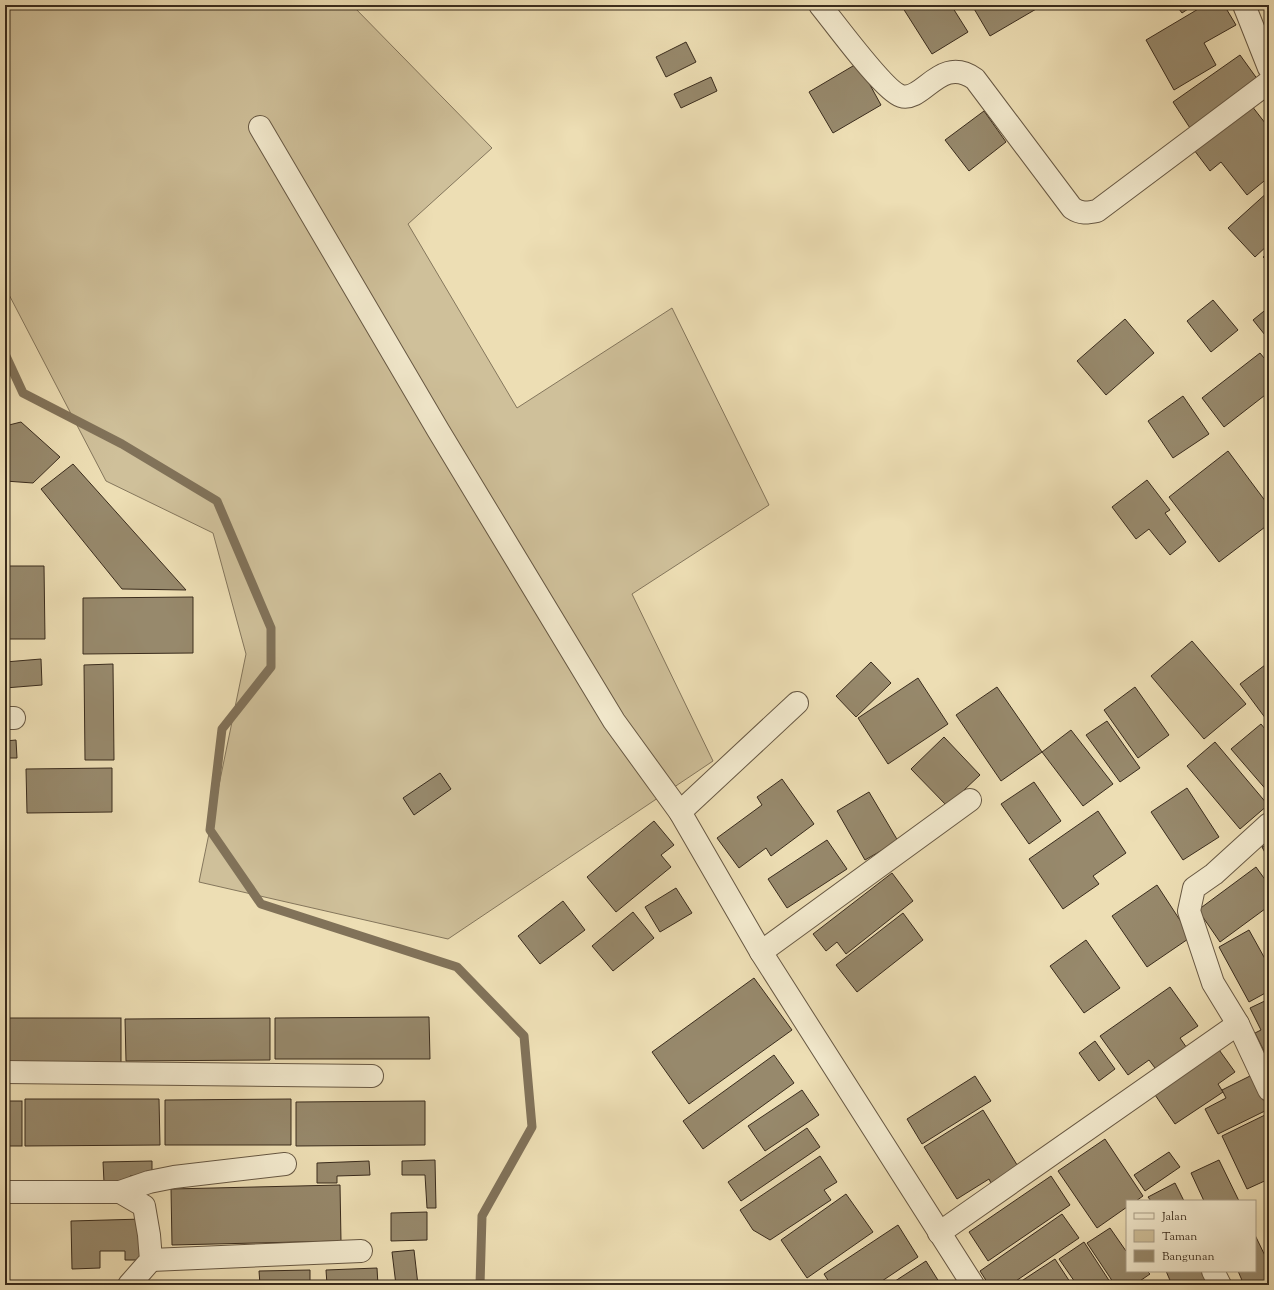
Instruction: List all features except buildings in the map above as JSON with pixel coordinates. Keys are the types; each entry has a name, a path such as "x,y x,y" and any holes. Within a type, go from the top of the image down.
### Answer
{"street":[{"path":"820,5 880,80 895,94 903,97 910,96 936,78 951,72 967,73 975,79 1072,208 1079,212 1088,213 1096,211 1133,181 1269,82"},
{"path":"1244,5 1269,68"},
{"path":"260,127 438,430 614,720 680,812 760,952 973,1285"},
{"path":"680,812 797,703"},
{"path":"760,952 970,800"},
{"path":"1269,824 1214,874 1194,888 1189,911 1213,983 1238,1024 1269,1090"},
{"path":"939,1233 1238,1024"},
{"path":"5,1072 372,1076"},
{"path":"5,1192 120,1192 149,1182 174,1177 285,1164"},
{"path":"120,1192 144,1206 150,1235 151,1260 129,1285"},
{"path":"151,1260 361,1251"},
{"path":"1214,1272 1220,1285"}],"green space":[{"path":"5,5 352,5 492,148 408,224 517,408 672,308 769,505 632,594 713,761 448,939 199,882 246,654 213,533 106,481 5,287"}],"waterway":[{"path":"5,354 23,393 122,444 217,501 271,628 271,667 222,729 210,830 261,904 457,967 524,1036 532,1127 482,1216 480,1285"}]}
